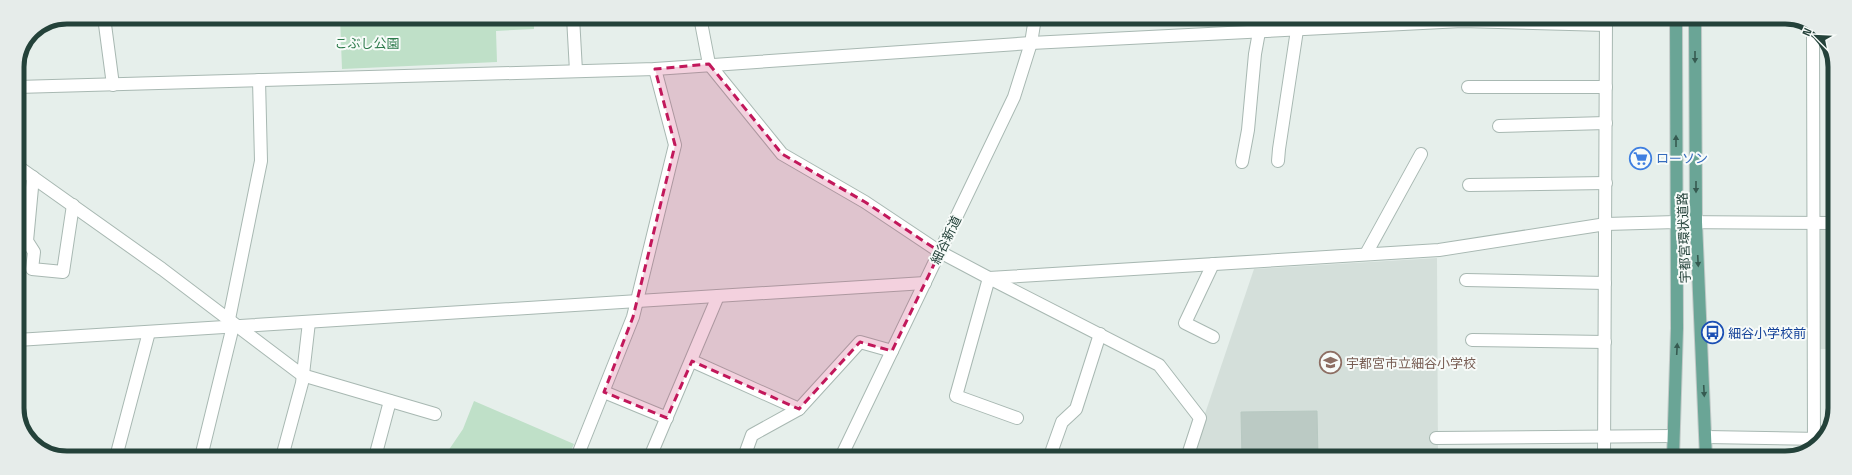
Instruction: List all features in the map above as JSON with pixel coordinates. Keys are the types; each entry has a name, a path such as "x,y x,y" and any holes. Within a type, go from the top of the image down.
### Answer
{"main road":[{"name":"宇都宮環状道路","path":"1673,451 1678,328 1676,222 1676,24"},
{"name":"宇都宮環状道路","path":"1695,24 1696,222 1706,451"}],"street":[{"path":"105,24 113,85"},
{"path":"573,24 576,71"},
{"path":"701,24 709,64 782,154 865,202 940,252 1159,365 1200,418 1189,451"},
{"name":"細谷新道","path":"844,451 1014,97 1031,43 1034,24"},
{"path":"24,87 655,68 1031,43 1407,24"},
{"path":"1604,451 1606,283 1606,24"},
{"path":"1278,161 1297,30"},
{"path":"1242,162 1248,130 1254,54 1259,32"},
{"path":"1813,35 1817,436"},
{"path":"579,451 633,317 675,145 655,68"},
{"path":"202,451 234,324 260,161 259,80"},
{"path":"1468,87 1606,87"},
{"path":"1499,126 1606,123"},
{"path":"1366,254 1421,154"},
{"path":"24,171 73,205 302,375 435,414"},
{"path":"33,177 27,241 34,252 32,269 62,272 73,205"},
{"path":"1469,185 1606,183"},
{"path":"989,278 1439,250 1606,224 1676,222 1828,223"},
{"path":"1213,264 1185,323 1213,337"},
{"path":"989,278 956,396 1017,418"},
{"path":"1466,280 1606,283"},
{"path":"24,340 149,332 234,324 309,322 925,283"},
{"path":"653,451 692,361 718,296"},
{"path":"284,451 302,383 309,322"},
{"path":"118,451 149,332"},
{"path":"1052,450 1062,422 1076,409 1100,334"},
{"path":"1472,340 1605,342"},
{"path":"746,451 752,435 798,409 860,342 892,351"},
{"path":"692,361 798,409"},
{"path":"604,392 667,418"},
{"path":"377,451 390,401"},
{"path":"1436,438 1673,436"},
{"path":"1706,437 1811,442"}],"highlighted area":[{"path":"709,64 782,154 865,202 940,252 892,351 860,342 799,409 692,361 667,418 604,392 633,317 675,145 655,69"}],"shaded area":[{"path":"1821,229 1828,229 1828,349 1818,349"},
{"name":"宇都宮市立細谷小学校","path":"1437,258 1438,451 1192,451 1254,269"}],"green space":[{"name":"こぶし公園","path":"340,24 534,24 534,29 496,31 497,62 342,69"},
{"path":"474,401 574,444 571,451 448,451 463,429"}],"building":[{"path":"1317,411 1318,451 1242,451 1241,412"}],"place":[{"name":"ローソン","path":"1640,158"},
{"name":"細谷小学校前","path":"1713,333"},
{"name":"宇都宮市立細谷小学校","path":"1330,363"}]}
